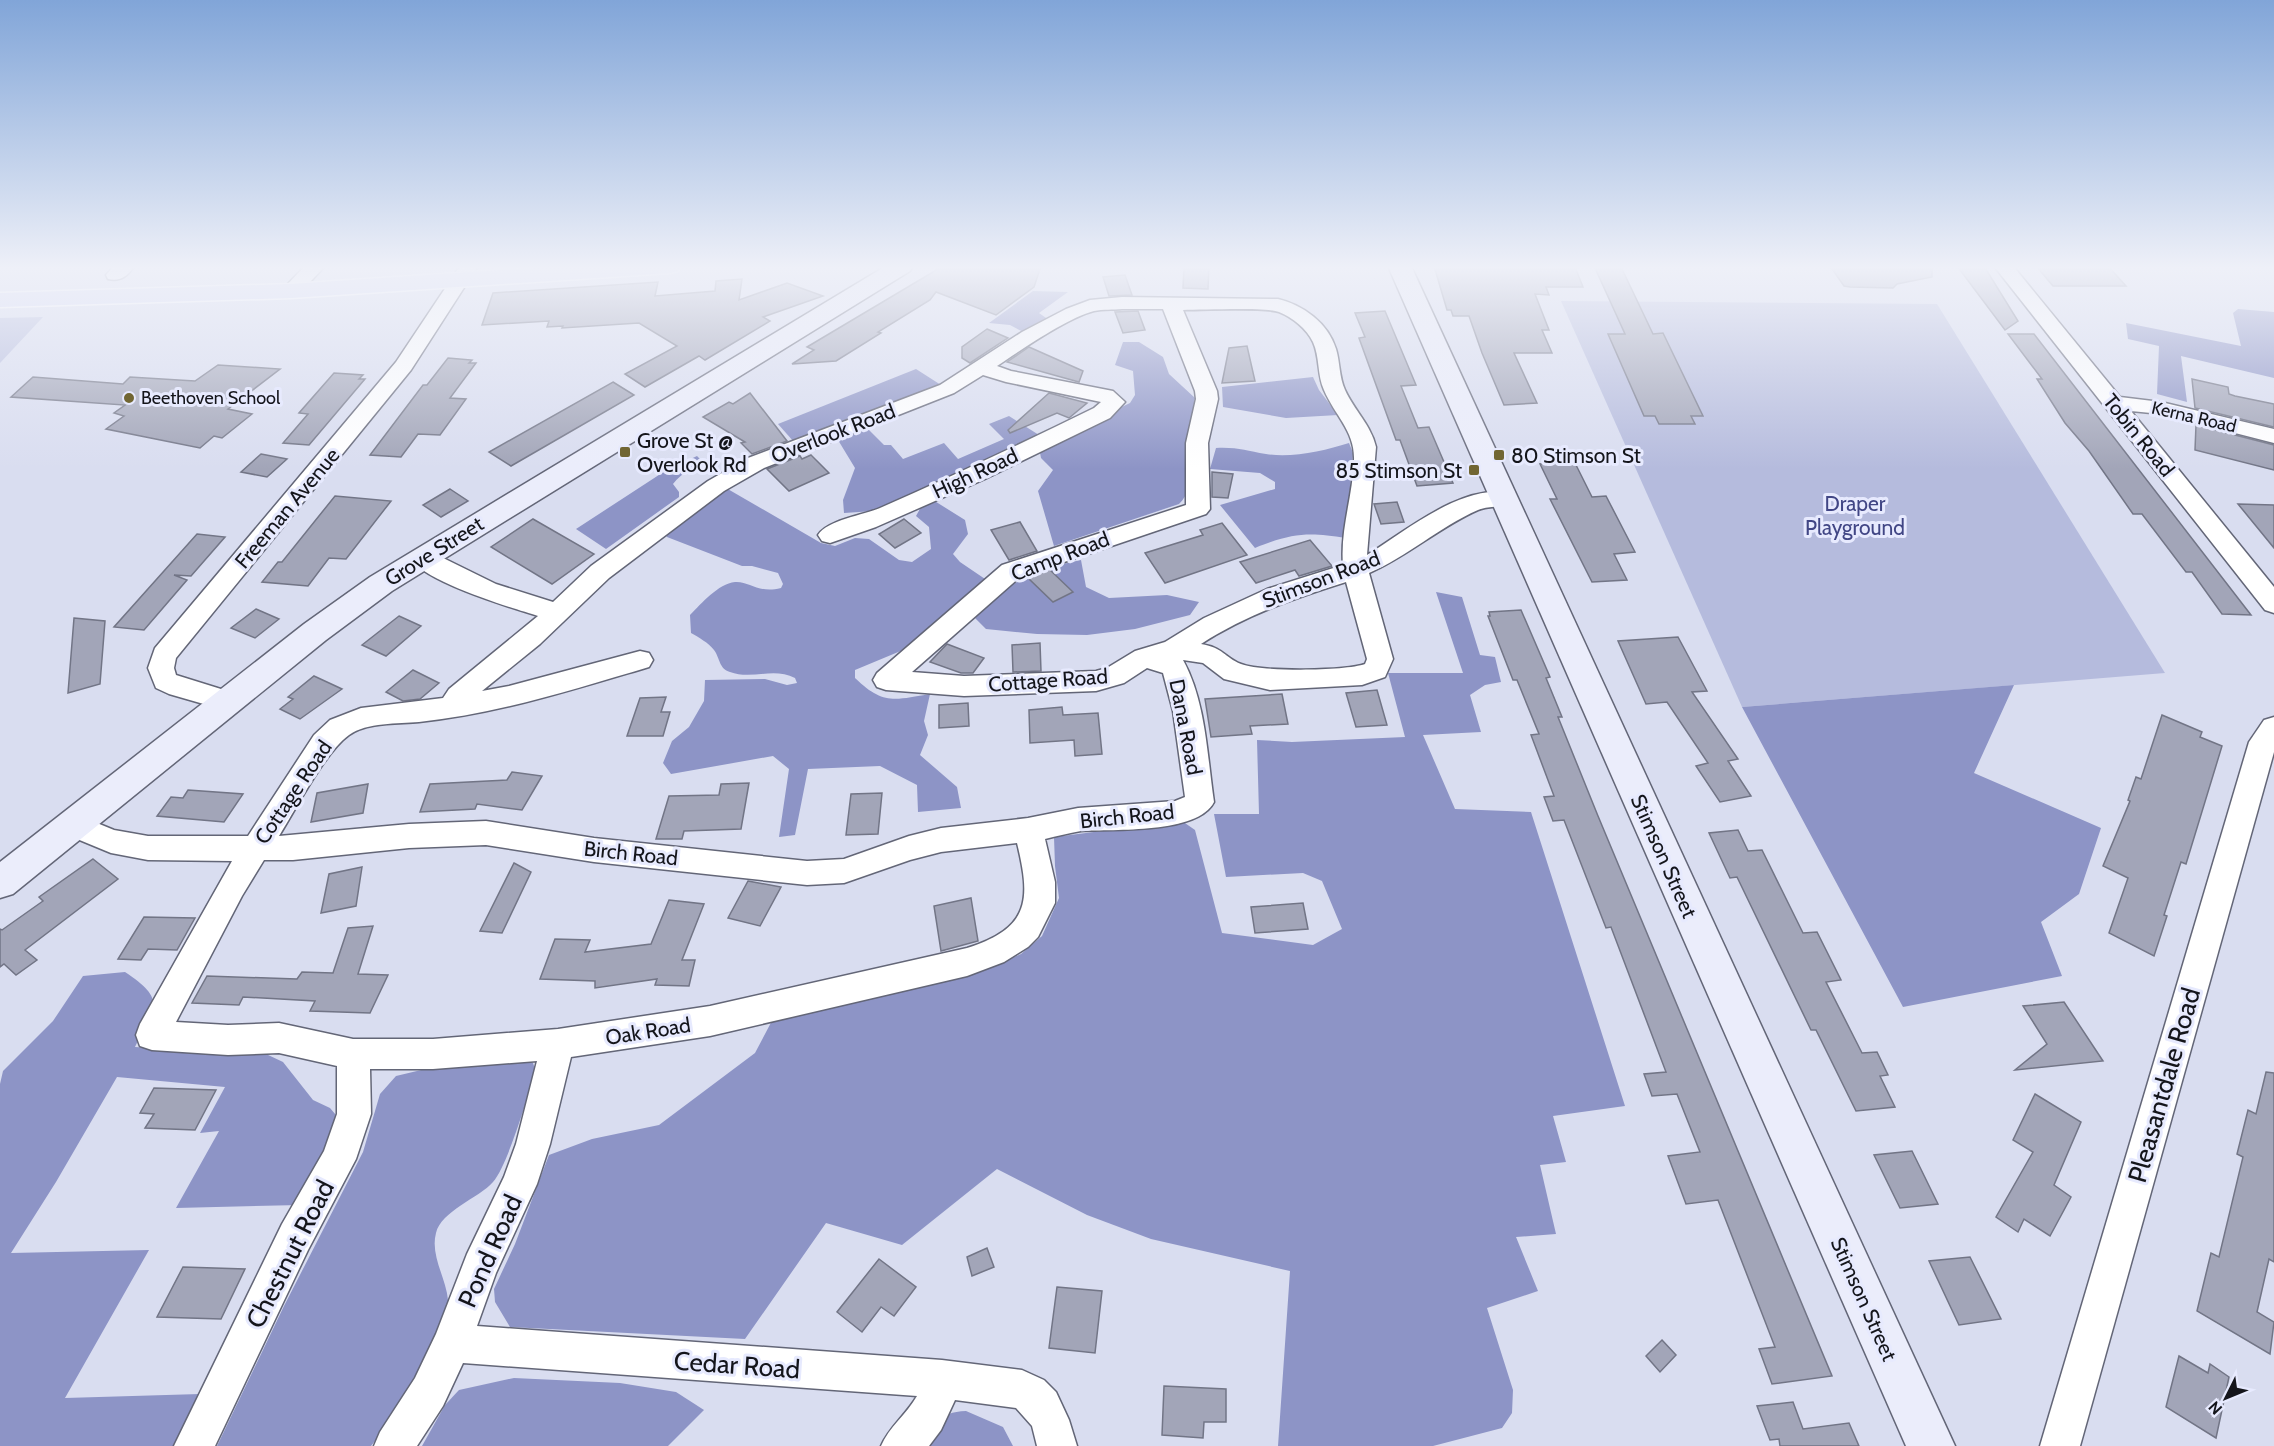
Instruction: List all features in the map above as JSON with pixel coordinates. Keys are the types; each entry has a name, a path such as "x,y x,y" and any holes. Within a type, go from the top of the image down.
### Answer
{"street":[{"name":"Freeman Avenue","path":"228,701 206,692 178,688 165,681 161,668 164,655 404,366 425,333"},
{"name":"Grove Street","path":"0,884 337,615 422,558 776,333"},
{"name":"Overlook Road","path":"451,707 458,696 531,637 600,572 716,486 743,470 958,384 1034,333"},
{"name":"Camp Road","path":"886,680 1011,571 1198,509 1197,444 1207,399 1206,391 1183,333"},
{"name":"Overlook Road","path":"1315,333 1324,344 1335,391 1357,424 1364,440 1365,456 1354,548 1356,570"},
{"name":"Stimson Street","path":"1429,333 1930,1446"},
{"name":"Tobin Road","path":"2058,333 2274,604"},
{"name":"High Road","path":"830,535 850,526 868,522 977,474 1102,413 1114,402 1106,394 1006,376 983,368"},
{"name":"Kerna Road","path":"2114,403 2161,408 2274,436"},
{"name":"Stimson Road","path":"1174,649 1213,624 1276,595 1356,570 1376,561 1420,531 1469,505 1502,499"},
{"path":"422,558 450,574 496,594 557,612"},
{"name":"Cottage Road","path":"886,680 964,686 1096,681 1115,676 1144,658 1174,649 1210,654 1233,672 1270,680 1362,675 1376,670 1380,659 1356,570"},
{"name":"Dana Road","path":"1144,658 1173,666 1182,688 1200,802 1185,811"},
{"name":"Cottage Road","path":"152,1035 231,887 324,742 340,727 361,718 451,707 530,691 639,660"},
{"name":"Pleasantdale Road","path":"2060,1446 2263,742 2274,727"},
{"name":"Birch Road","path":"75,826 111,841 148,848 255,849 316,846 428,834 486,833 594,850 807,873 844,871 909,848 941,840 1028,830 1078,820 1185,811"},
{"name":"Oak Road","path":"152,1035 228,1040 279,1038 353,1054 433,1054 558,1044 710,1021 985,957 1011,943 1031,921 1037,906 1041,890 1028,830"},
{"name":"Pond Road","path":"394,1446 429,1392 452,1343 480,1267 519,1184 533,1144 558,1044"},
{"name":"Chestnut Road","path":"194,1446 296,1237 339,1159 354,1114 353,1054"},
{"name":"Cedar Road","path":"452,1343 942,1379 1022,1389 1033,1395 1049,1414 1057,1446"},
{"path":"901,1446 927,1419 934,1406 942,1379"}],"green space":[{"path":"0,333 28,333 0,363"},
{"name":"Draper Playground","path":"1575,333 1955,333 2165,673 1742,707"}],"shaded area":[{"path":"2127,333 2178,333 2241,346 2238,333 2274,333 2274,378 2181,356 2187,402 2157,394 2159,346 2128,339"},
{"path":"1123,342 1139,342 1163,357 1169,374 1195,398 1190,431 1188,489 1179,504 1054,546 1038,491 1053,470 1041,458 1039,447 1130,403 1135,395 1133,371 1115,365"},
{"path":"916,369 941,385 794,442 778,424"},
{"path":"1313,377 1319,390 1338,415 1286,418 1223,407 1222,387"},
{"path":"1009,416 1039,435 1000,455 874,511 844,513 843,500 855,468 838,440 868,429 884,445 891,445 903,459 944,443 958,459 1004,439 989,424"},
{"path":"1349,443 1353,453 1346,538 1300,535 1279,539 1255,548 1220,505 1275,489 1275,482 1260,473 1210,469 1216,448 1286,455 1319,451"},
{"path":"697,456 706,465 687,471 673,484 679,492 679,497 606,549 576,529 665,471"},
{"path":"726,488 821,543 835,546 855,538 869,539 899,560 912,562 931,549 929,527 916,516 921,507 933,500 965,520 968,534 953,554 960,562 988,581 915,645 855,670 855,678 873,693 882,697 898,699 930,694 924,721 928,735 920,755 957,787 961,808 918,812 917,785 880,766 808,769 795,835 779,837 789,769 773,756 671,774 663,763 672,741 689,727 704,701 705,680 765,679 787,685 797,683 795,678 787,675 771,673 746,675 726,671 712,647 691,633 690,615 722,586 740,582 773,589 781,588 783,584 778,573 752,566 742,566 667,537 665,534"},
{"path":"1081,560 1086,587 1109,598 1167,595 1199,602 1190,615 1135,629 1087,635 1037,634 986,629 975,618 1010,585 1058,565"},
{"path":"1436,592 1462,597 1480,655 1495,657 1501,682 1485,685 1470,695 1481,732 1423,735 1455,809 1531,812 1625,1106 1553,1116 1566,1162 1540,1165 1556,1234 1516,1237 1538,1291 1487,1308 1513,1390 1512,1413 1502,1428 1433,1446 1278,1446 1290,1271 1151,1239 1087,1215 997,1169 902,1245 826,1223 745,1339 510,1327 495,1302 494,1289 515,1244 549,1155 592,1139 659,1125 755,1053 775,1015 981,972 1021,954 1042,936 1059,898 1054,837 1182,821 1195,830 1222,933 1313,945 1342,929 1322,881 1303,873 1226,877 1214,814 1259,814 1257,740 1292,742 1405,737 1388,673 1463,673"},
{"path":"2014,685 1974,773 2101,828 2079,894 2041,922 2062,976 1903,1007 1742,707"},
{"path":"125,972 148,990 152,998 151,1014 135,1047 266,1054 283,1062 313,1100 330,1108 341,1121 300,1205 176,1208 219,1131 200,1133 225,1087 117,1077 56,1182 11,1253 149,1250 65,1398 200,1394 175,1446 0,1446 0,1084 3,1071 53,1021 83,976"},
{"path":"520,1058 533,1063 536,1072 505,1161 493,1182 445,1218 436,1233 435,1250 447,1292 447,1319 433,1358 396,1415 371,1446 217,1446 284,1306 363,1152 380,1094 396,1076 438,1066"},
{"path":"514,1378 620,1383 676,1392 704,1410 668,1446 422,1446 445,1405 459,1390"},
{"path":"966,1411 1003,1427 1013,1446 919,1446 933,1426 943,1417"}],"building":[{"path":"656,333 749,333 705,360 699,356 645,387 625,374 677,346"},
{"path":"830,333 880,333 836,361 792,364 814,350 807,347"},
{"path":"981,333 997,333 1008,338 970,363 962,358 962,347"},
{"path":"1364,333 1394,333 1416,385 1401,386 1418,428 1429,427 1453,483 1417,486 1400,440 1396,440 1359,338 1365,337"},
{"path":"1475,333 1544,333 1552,353 1514,353 1537,403 1504,405"},
{"path":"1663,333 1703,416 1691,416 1695,424 1659,424 1655,416 1644,416 1608,334"},
{"path":"2008,334 2034,334 2251,615 2222,614 2192,572 2186,572 2142,514 2133,514 2089,451 2065,423 2037,379 2042,379"},
{"path":"1247,346 1255,381 1222,383 1229,348"},
{"path":"1029,347 1083,371 1079,382 1007,362"},
{"path":"448,358 472,360 469,363 476,363 450,398 466,399 440,435 418,434 401,457 370,455 423,385 427,385"},
{"path":"218,365 280,369 228,409 252,414 222,438 214,436 200,448 106,429 124,416 114,413 125,405 11,397 33,377 123,384 130,377 195,381"},
{"path":"334,373 363,375 359,379 365,379 309,445 283,443 308,414 299,413"},
{"path":"2192,379 2228,387 2229,394 2235,396 2274,404 2274,427 2195,408"},
{"path":"613,382 634,395 511,466 489,452"},
{"path":"750,393 787,441 752,454 741,443 745,442 703,417 729,402 733,404"},
{"path":"1049,393 1087,403 1069,418 1057,413 1010,433 1008,430"},
{"path":"2196,425 2274,445 2274,470 2195,450"},
{"path":"261,454 287,459 267,477 241,472"},
{"path":"811,455 829,473 789,491 767,469 800,456 802,459"},
{"path":"1574,461 1592,497 1606,496 1635,552 1614,554 1627,580 1592,582 1550,499 1557,499 1540,464"},
{"path":"1212,472 1233,474 1228,498 1212,497"},
{"path":"450,489 468,501 441,517 423,505"},
{"path":"335,496 391,501 346,559 329,558 308,586 262,582 278,562 282,562"},
{"path":"1397,502 1404,522 1381,524 1374,504"},
{"path":"2238,504 2274,505 2274,548"},
{"path":"533,519 594,554 552,584 491,547"},
{"path":"904,519 921,533 895,548 879,534"},
{"path":"1020,522 1037,551 1009,560 991,530"},
{"path":"1222,523 1247,555 1165,583 1145,553 1203,535 1200,530"},
{"path":"197,534 225,537 191,576 174,575 187,580 144,630 114,627"},
{"path":"1310,540 1332,566 1299,576 1295,570 1256,583 1240,562"},
{"path":"1049,569 1073,592 1053,602 1027,577"},
{"path":"256,609 279,619 255,638 231,628"},
{"path":"1521,610 1550,677 1546,678 1562,717 1558,717 1598,816 1832,1376 1772,1384 1759,1349 1775,1347 1718,1200 1686,1204 1668,1156 1700,1152 1677,1094 1652,1096 1644,1074 1666,1072 1611,927 1606,928 1564,820 1553,821 1544,797 1554,796 1531,735 1539,734 1517,680 1513,680 1488,616 1490,616 1489,612"},
{"path":"399,616 421,626 386,656 362,645"},
{"path":"74,618 105,621 100,684 68,693"},
{"path":"1678,637 1707,691 1692,692 1738,759 1728,761 1751,796 1720,802 1696,766 1708,763 1667,702 1646,704 1618,641"},
{"path":"1040,643 1041,671 1013,672 1012,645"},
{"path":"947,644 984,658 973,673 961,673 930,662"},
{"path":"413,670 439,683 420,699 403,701 386,692"},
{"path":"314,676 342,689 300,719 280,709 293,699 288,697"},
{"path":"1377,690 1387,725 1356,727 1346,693"},
{"path":"1282,694 1288,724 1250,726 1252,734 1211,737 1205,699"},
{"path":"666,697 661,712 670,712 663,736 627,736 640,698"},
{"path":"968,703 969,726 939,728 939,705"},
{"path":"1062,707 1063,715 1098,713 1102,754 1075,756 1074,740 1030,743 1029,710"},
{"path":"2162,715 2202,732 2200,737 2222,746 2186,864 2181,862 2154,956 2109,933 2128,878 2103,866 2130,801 2128,800 2136,777 2141,779"},
{"path":"512,772 542,776 522,810 477,804 475,809 420,812 430,784 507,780"},
{"path":"749,783 741,829 684,831 682,839 656,839 669,796 719,795 721,784"},
{"path":"368,784 363,813 311,822 317,793"},
{"path":"188,790 243,794 224,822 157,816 171,797 183,798"},
{"path":"882,793 878,834 846,835 851,794"},
{"path":"1738,830 1748,851 1762,850 1803,933 1817,932 1841,980 1826,982 1862,1053 1877,1052 1888,1075 1880,1076 1895,1107 1856,1111 1816,1030 1811,1030 1737,877 1730,878 1709,833"},
{"path":"93,859 118,879 25,950 37,960 16,975 4,964 0,967 0,929 2,930 43,901 39,897"},
{"path":"514,863 531,872 502,933 480,931"},
{"path":"362,867 356,906 321,913 329,874"},
{"path":"748,881 781,887 760,926 728,918"},
{"path":"971,898 978,941 941,951 934,906"},
{"path":"669,900 704,904 682,960 695,960 689,986 655,985 657,979 595,988 595,981 540,979 555,939 590,940 585,952 651,944"},
{"path":"1303,903 1308,929 1255,933 1251,907"},
{"path":"144,917 195,918 177,950 148,949 141,960 118,959"},
{"path":"373,926 358,974 388,975 370,1013 310,1011 315,1001 243,997 239,1005 192,1003 207,976 297,979 302,972 333,973 348,928"},
{"path":"2064,1002 2103,1061 2015,1070 2047,1044 2023,1006"},
{"path":"2266,1072 2274,1073 2274,1262 2269,1259 2257,1312 2274,1322 2270,1354 2197,1311 2211,1253 2219,1257 2243,1157 2237,1154 2248,1110 2256,1114"},
{"path":"154,1088 216,1090 195,1130 145,1128 154,1114 140,1113"},
{"path":"2035,1094 2081,1122 2054,1185 2071,1197 2050,1236 2024,1219 2018,1232 1996,1217 2033,1152 2013,1140"},
{"path":"1912,1151 1938,1204 1900,1208 1874,1155"},
{"path":"987,1248 994,1267 972,1276 967,1257"},
{"path":"1970,1257 2001,1319 1959,1325 1929,1261"},
{"path":"879,1259 916,1287 894,1316 881,1307 862,1332 837,1312"},
{"path":"183,1267 245,1269 221,1319 157,1317"},
{"path":"1057,1287 1102,1291 1095,1353 1049,1348"},
{"path":"1662,1340 1676,1355 1660,1372 1646,1356"},
{"path":"2179,1356 2208,1373 2210,1364 2229,1377 2216,1438 2166,1407"},
{"path":"1164,1386 1226,1389 1226,1422 1204,1422 1203,1438 1162,1435"},
{"path":"1793,1402 1803,1429 1849,1423 1859,1446 1780,1446 1779,1439 1770,1440 1757,1406"}],"place":[{"name":"Beethoven School","path":"129,398"},
{"name":"Grove St @ Overlook Rd","path":"625,452"},
{"name":"80 Stimson St","path":"1499,455"},
{"name":"85 Stimson St","path":"1474,470"}]}
